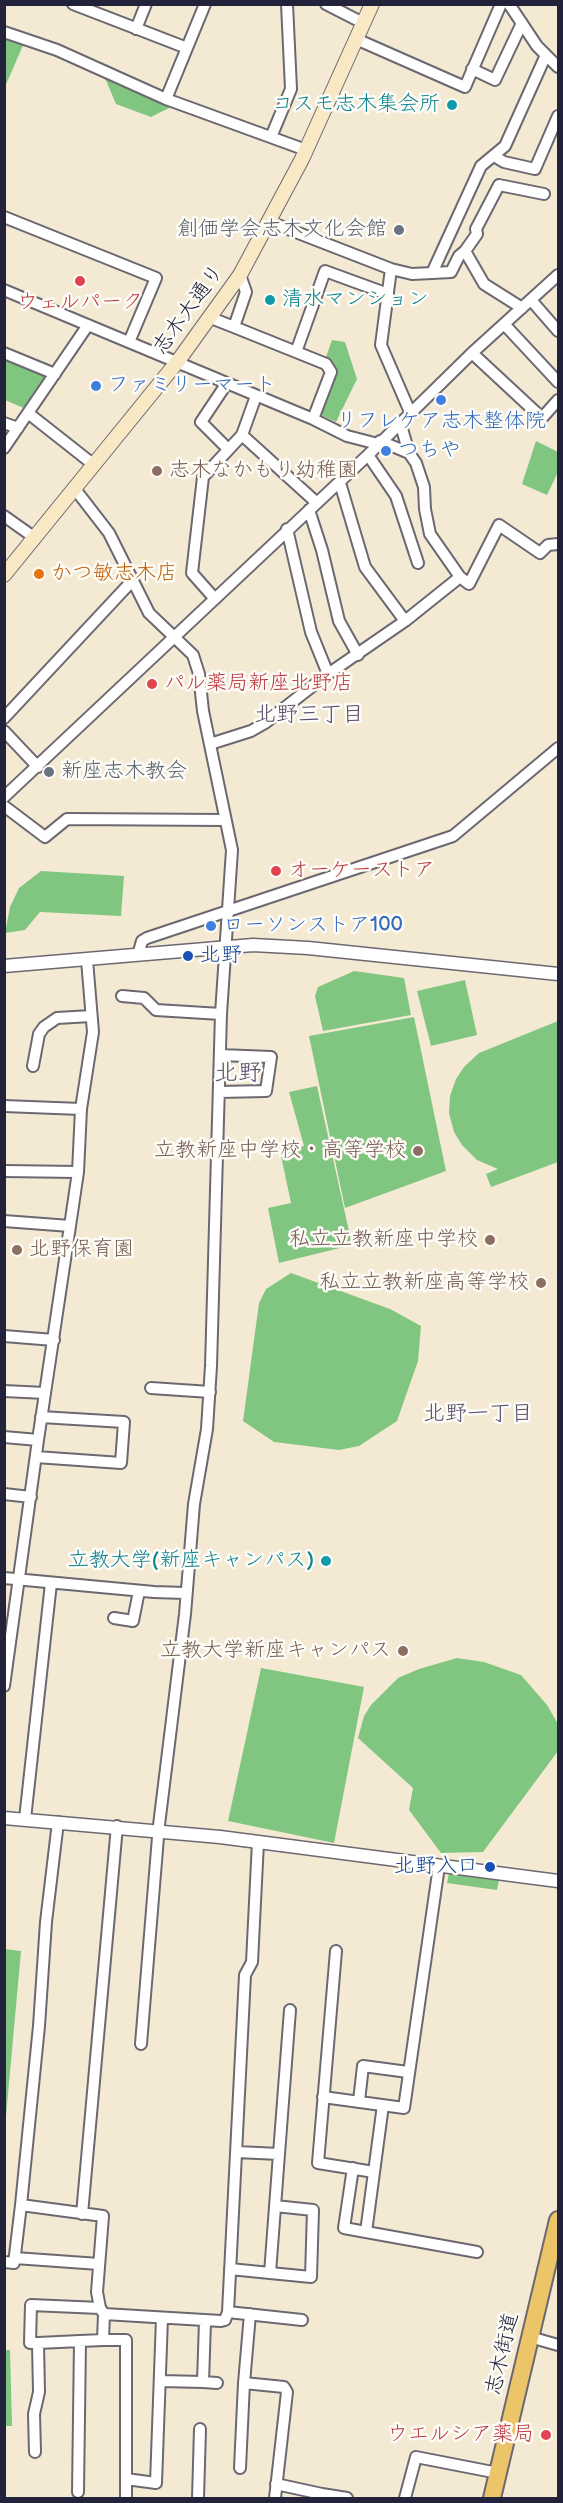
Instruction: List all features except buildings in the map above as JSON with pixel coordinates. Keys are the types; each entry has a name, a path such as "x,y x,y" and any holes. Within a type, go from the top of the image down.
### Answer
{"main road":[{"name":"志木大通り","path":"4,575 178,361 240,275 306,150 372,4"},
{"name":"志木街道","path":"492,2499 558,2220"}],"street":[{"path":"73,4 87,7 187,48"},
{"path":"136,29 146,4"},
{"path":"166,99 205,4"},
{"path":"271,137 291,89 287,4"},
{"path":"326,4 363,23"},
{"path":"356,39 465,87 501,4"},
{"path":"509,4 530,37 558,67"},
{"path":"472,69 495,80 522,23"},
{"path":"4,32 57,50 166,99 306,150"},
{"path":"432,273 481,166 505,146 546,55"},
{"path":"494,156 504,162 535,169 558,116"},
{"path":"270,222 391,269 412,274 451,272 459,256 477,234 476,230 499,185 544,194"},
{"path":"4,217 156,278 129,342"},
{"path":"465,251 484,284 522,308"},
{"path":"391,269 381,345 410,412"},
{"path":"296,352 325,271 388,294"},
{"path":"234,327 246,292 240,275"},
{"path":"4,797 287,529 340,483 379,442 472,353 558,275"},
{"path":"4,290 313,418 347,436 379,442 409,453"},
{"path":"531,300 558,331"},
{"path":"210,318 327,364 331,372 313,418"},
{"path":"504,324 558,382"},
{"path":"4,448 88,325"},
{"path":"4,353 55,374"},
{"path":"472,353 542,418 558,400"},
{"path":"227,383 201,423 228,449"},
{"path":"215,599 192,573 203,477 242,435 256,396"},
{"path":"28,414 94,465"},
{"path":"400,422 409,453 416,463 424,487 430,534 438,549 460,577 469,584 499,525 540,553 548,545 558,544"},
{"path":"4,423 18,428"},
{"path":"242,435 313,507 339,621 358,655"},
{"path":"369,455 396,496 418,563"},
{"path":"340,483 365,567 405,621"},
{"path":"75,489 109,533 148,613 193,656 199,674 210,744 232,850 220,1014 210,1392 207,1429 194,1504 160,1830 141,2044"},
{"path":"4,516 35,538"},
{"path":"287,529 311,633 328,674"},
{"path":"210,744 251,731 266,723 328,674 405,621 460,577"},
{"path":"4,718 132,581"},
{"path":"4,731 38,766"},
{"path":"138,955 142,941 147,938 453,836 558,748"},
{"path":"4,806 45,837 67,819 225,820"},
{"path":"4,966 253,945 308,948 558,974"},
{"path":"4,1686 78,1172 81,1109 93,1032 87,960"},
{"path":"122,996 144,998 156,1010 220,1014"},
{"path":"33,1066 39,1034 44,1027 57,1018 91,1016"},
{"path":"219,1092 266,1091 271,1057 220,1054"},
{"path":"4,1106 81,1109"},
{"path":"4,1171 78,1172"},
{"path":"4,1221 70,1226"},
{"path":"4,1336 54,1340"},
{"path":"151,1388 210,1392"},
{"path":"4,1390 45,1393"},
{"path":"36,1457 121,1462 124,1422 41,1417"},
{"path":"4,1437 38,1440"},
{"path":"4,1494 32,1497"},
{"path":"4,1578 139,1591 186,1593"},
{"path":"25,1819 51,1583"},
{"path":"114,1618 133,1621 139,1591"},
{"path":"4,1818 160,1830 558,1881"},
{"path":"58,1822 46,1922 39,2026 21,2205 10,2260 99,2264"},
{"path":"82,2214 117,1826"},
{"path":"126,2499 126,2340 30,2343 32,2305 162,2318 225,2320 228,2312 245,1975 252,1962 258,1842"},
{"path":"324,2097 404,2108 439,1866"},
{"path":"336,1951 318,2163 374,2172"},
{"path":"270,2273 290,2010"},
{"path":"359,2101 363,2066 408,2072"},
{"path":"366,2232 383,2105"},
{"path":"237,2152 279,2154"},
{"path":"353,2168 344,2228 477,2252"},
{"path":"21,2205 103,2216 97,2292 102,2311 103,2340"},
{"path":"230,2269 311,2277 313,2210 275,2206"},
{"path":"228,2312 302,2320"},
{"path":"240,2468 250,2314"},
{"path":"126,2479 156,2483 162,2318"},
{"path":"203,2382 205,2321"},
{"path":"530,2337 558,2345"},
{"path":"78,2492 80,2342"},
{"path":"35,2452 34,2414 39,2392 38,2343"},
{"path":"161,2381 217,2383"},
{"path":"244,2383 284,2387 287,2392 275,2499"},
{"path":"198,2499 200,2429"},
{"path":"405,2499 416,2457 498,2473"},
{"path":"276,2484 322,2496 347,2499"}],"green space":[{"path":"4,38 24,43 5,87"},
{"path":"105,78 173,106 151,117 116,104"},
{"path":"332,340 345,342 357,379 336,422 321,415 319,411 334,373 325,360"},
{"path":"4,357 46,374 48,377 26,409 5,400"},
{"path":"536,441 558,452 558,472 547,495 522,484"},
{"path":"41,871 124,876 121,916 40,912 25,930 5,933 10,907 19,888"},
{"path":"354,971 404,978 411,1015 323,1031 315,996 318,987"},
{"path":"465,980 477,1035 431,1046 417,991"},
{"path":"414,1017 446,1171 345,1208 309,1036"},
{"path":"558,1021 558,1162 491,1187 486,1174 498,1169 477,1160 462,1145 454,1132 449,1113 450,1096 456,1079 464,1067 479,1053"},
{"path":"317,1086 352,1245 279,1263 268,1208 291,1203 280,1151 304,1146 289,1092"},
{"path":"291,1273 390,1309 421,1326 418,1361 397,1421 359,1446 339,1450 274,1442 243,1421 259,1303 266,1289"},
{"path":"457,1658 484,1662 521,1675 547,1705 558,1724 558,1751 483,1852 441,1853 409,1810 413,1788 358,1738 364,1716 371,1705 398,1678"},
{"path":"261,1668 364,1687 334,1843 228,1821"},
{"path":"449,1873 499,1880 497,1890 447,1883"},
{"path":"4,1949 21,1951 5,2127"},
{"path":"4,2350 10,2350 12,2426 5,2426"}],"place":[{"name":"コスモ志木集会所","path":"452,105"},
{"name":"創価学会志木文化会館","path":"399,230"},
{"name":"ウェルパーク","path":"80,281"},
{"name":"清水マンション","path":"270,300"},
{"name":"ファミリーマート","path":"96,386"},
{"name":"リフレケア志木整体院","path":"441,400"},
{"name":"つちや","path":"386,451"},
{"name":"志木なかもり幼稚園","path":"157,471"},
{"name":"かつ敏志木店","path":"39,574"},
{"name":"パル薬局新座北野店","path":"152,684"},
{"name":"新座志木教会","path":"49,772"},
{"name":"オーケーストア","path":"276,871"},
{"name":"ローソンストア100","path":"211,926"},
{"name":"北野","path":"188,956"},
{"name":"立教新座中学校・高等学校","path":"418,1151"},
{"name":"私立立教新座中学校","path":"490,1240"},
{"name":"北野保育園","path":"17,1250"},
{"name":"私立立教新座高等学校","path":"541,1283"},
{"name":"立教大学(新座キャンパス)","path":"326,1561"},
{"name":"立教大学新座キャンパス","path":"403,1651"},
{"name":"北野入口","path":"490,1867"},
{"name":"ウエルシア薬局","path":"546,2435"}],"district":[{"name":"北野三丁目","path":"309,715"},
{"name":"北野","path":"238,1074"},
{"name":"北野一丁目","path":"478,1414"}]}
